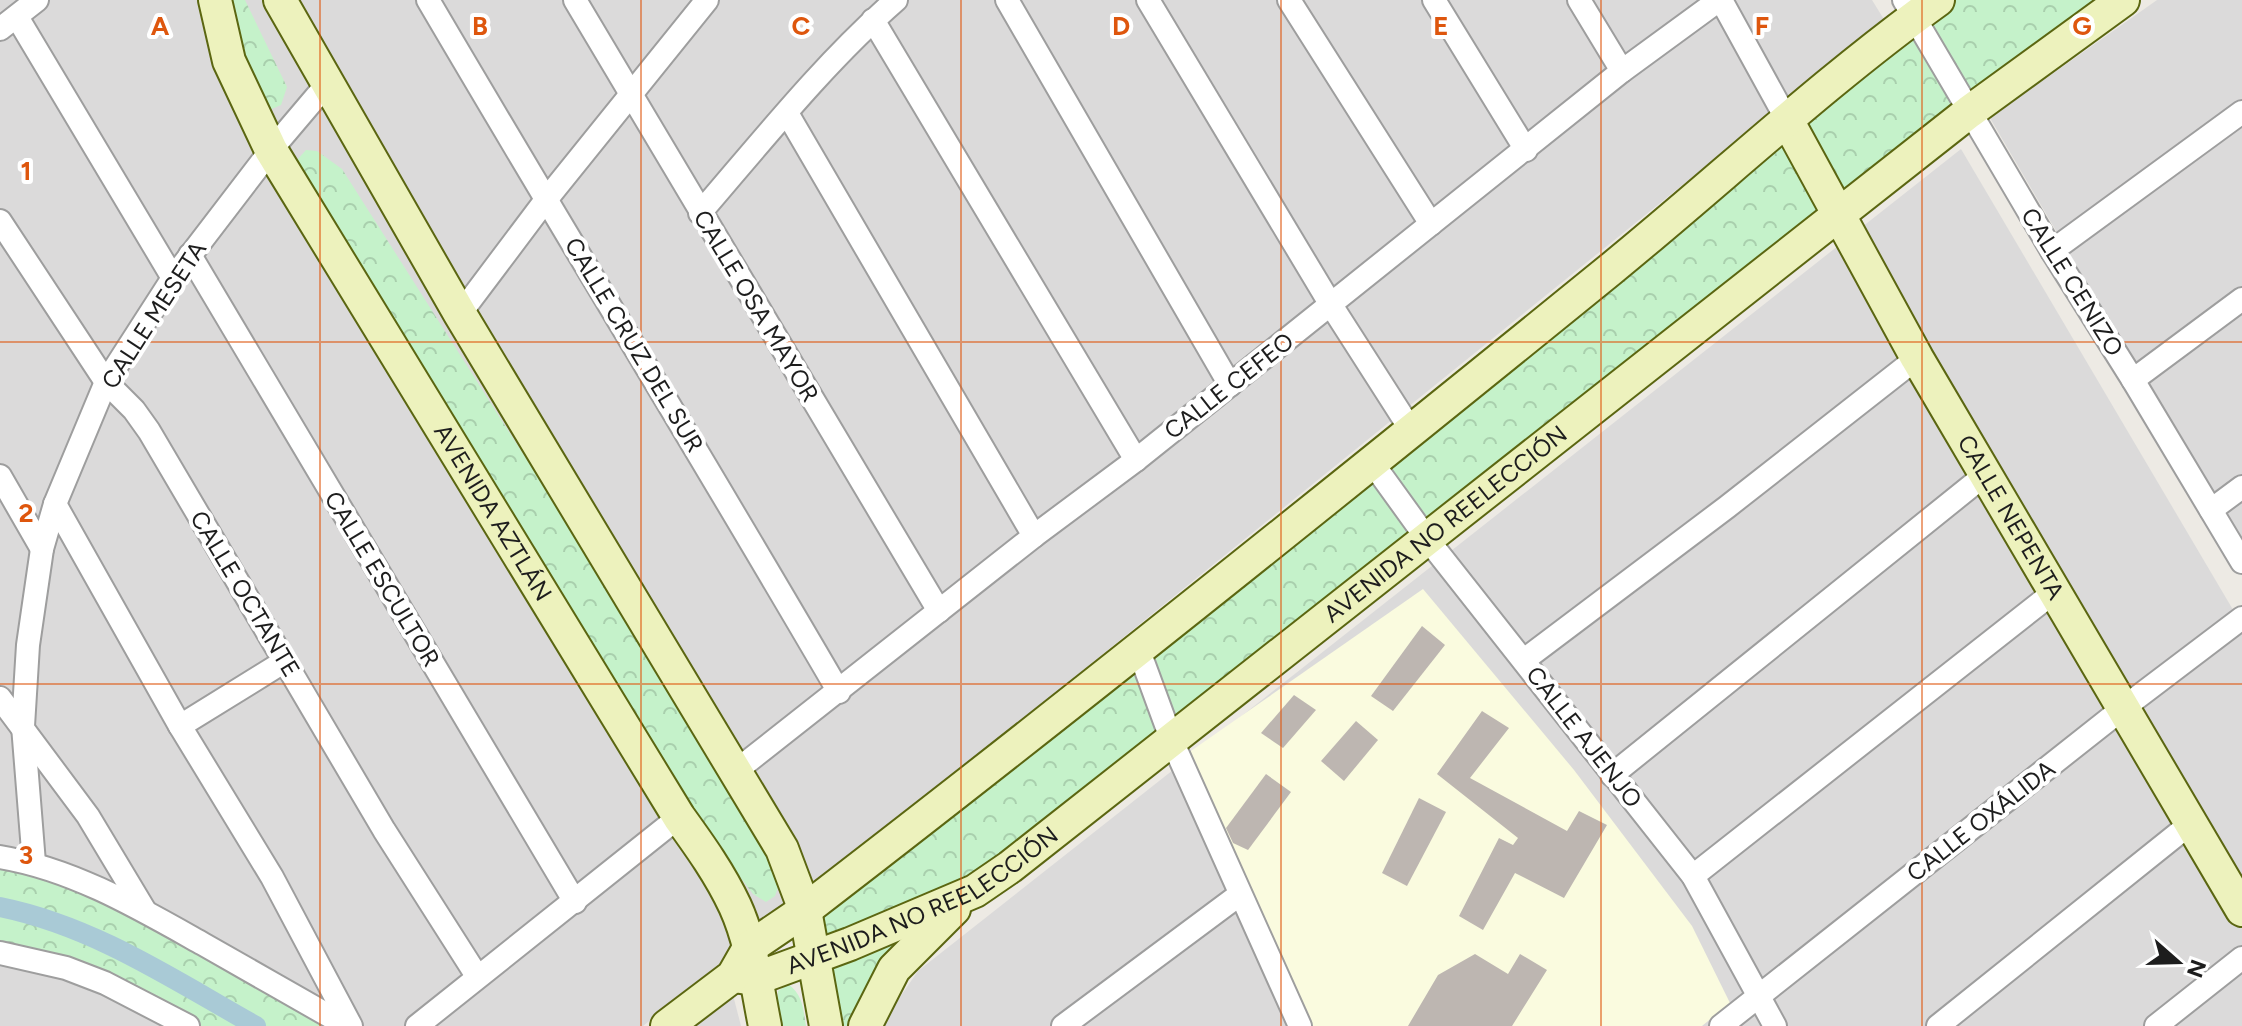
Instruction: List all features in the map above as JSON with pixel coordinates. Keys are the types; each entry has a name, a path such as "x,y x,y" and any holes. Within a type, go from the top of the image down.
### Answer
{"main road":[{"name":"AVENIDA AZTLÁN","path":"215,0 229,61 271,150 679,817 715,868 737,909 749,948 744,978 765,1026"},
{"path":"280,0 460,314 782,849 805,910 826,1026"},
{"name":"AVENIDA NO REELECCIÓN","path":"667,1026 744,978 813,958 975,891 1010,867 1969,112 2123,0"},
{"name":"AVENIDA NO REELECCIÓN","path":"749,948 805,910 1139,651 1614,267 1919,6"},
{"name":"CALLE NEPENTA","path":"1787,120 1917,358 2242,910"},
{"path":"865,1026 894,969 928,932 975,891"}],"street":[{"path":"37,0 8,23 173,278"},
{"name":"CALLE CRUZ DEL SUR","path":"428,0 545,201 700,453 839,692"},
{"name":"CALLE OSA MAYOR","path":"575,0 939,611"},
{"path":"460,314 545,201 707,0"},
{"path":"700,213 787,113 873,20 896,0"},
{"path":"1007,0 1230,385"},
{"path":"1148,0 1331,305 1411,430"},
{"path":"1289,0 1431,224"},
{"path":"1434,0 1526,150"},
{"path":"1579,0 1622,71"},
{"path":"1720,0 1787,120"},
{"name":"CALLE CEFEO","path":"737,770 1034,536 1136,460 1622,71 1720,0"},
{"name":"CALLE CENIZO","path":"1919,6 1969,112 2242,562"},
{"path":"873,20 1136,460"},
{"name":"CALLE MESETA","path":"34,863 23,726 28,645 42,549 55,504 106,382 173,278 271,150 327,84"},
{"path":"2052,251 2242,112"},
{"path":"787,113 1034,536"},
{"name":"CALLE OCTANTE","path":"0,221 106,382 134,410 149,431 384,830 477,976"},
{"name":"CALLE ESCULTOR","path":"190,255 575,902"},
{"path":"2133,380 2242,299"},
{"path":"1524,660 1917,358"},
{"name":"CALLE AJENJO","path":"1371,461 1428,540 1693,876 1775,1026"},
{"path":"1612,775 1986,474"},
{"path":"0,476 42,549"},
{"path":"2211,510 2242,487"},
{"path":"55,504 180,726 272,877 349,1026"},
{"path":"1693,876 2054,592"},
{"name":"CALLE OXÁLIDA","path":"1721,1026 2242,618"},
{"path":"1139,651 1172,741 1295,1024"},
{"path":"180,726 285,661"},
{"path":"0,698 88,816 145,911"},
{"path":"417,1026 679,817"},
{"path":"1938,1026 2190,824"},
{"path":"0,857 34,863 87,883 145,911 349,1026"},
{"path":"1063,1026 1239,895"},
{"path":"0,953 66,968 105,983 186,1026"},
{"path":"2156,1026 2242,958"}],"shaded area":[{"path":"0,0 1872,0 1885,21 643,1026 0,1026"},
{"path":"2157,0 2242,0 2242,549 1990,118"},
{"path":"1961,149 2242,625 2242,1026 880,1026 918,971"},
{"path":"1423,589 1574,770 1692,926 1730,1003 1702,1026 1308,1026 1188,753"},
{"path":"733,995 741,1026 692,1026"}],"green space":[{"path":"226,0 245,0 287,87 281,105 258,115"},
{"path":"1938,0 2123,0 975,891 865,1026 826,1026 805,910"},
{"path":"306,150 317,151 342,169 741,797 780,882 775,896 766,902 753,894 677,794 296,161"},
{"path":"0,857 34,863 347,1026 188,1026 0,953"},
{"path":"788,984 799,997 806,1026 781,1026 778,991"}],"building":[{"path":"1422,626 1445,645 1393,711 1371,696"},
{"path":"1294,695 1316,710 1283,748 1261,733"},
{"path":"1482,711 1509,728 1470,778 1567,831 1579,811 1607,825 1564,898 1515,873 1483,930 1459,916 1499,838 1513,845 1518,838 1437,774"},
{"path":"1356,721 1378,740 1344,781 1321,761"},
{"path":"1266,774 1291,792 1248,850 1233,843 1226,828"},
{"path":"1419,798 1446,812 1407,886 1382,873"},
{"path":"1475,954 1508,974 1520,954 1547,970 1512,1026 1408,1026 1438,975"}],"waterway":[{"path":"0,907 68,927 101,941 256,1026"}]}
